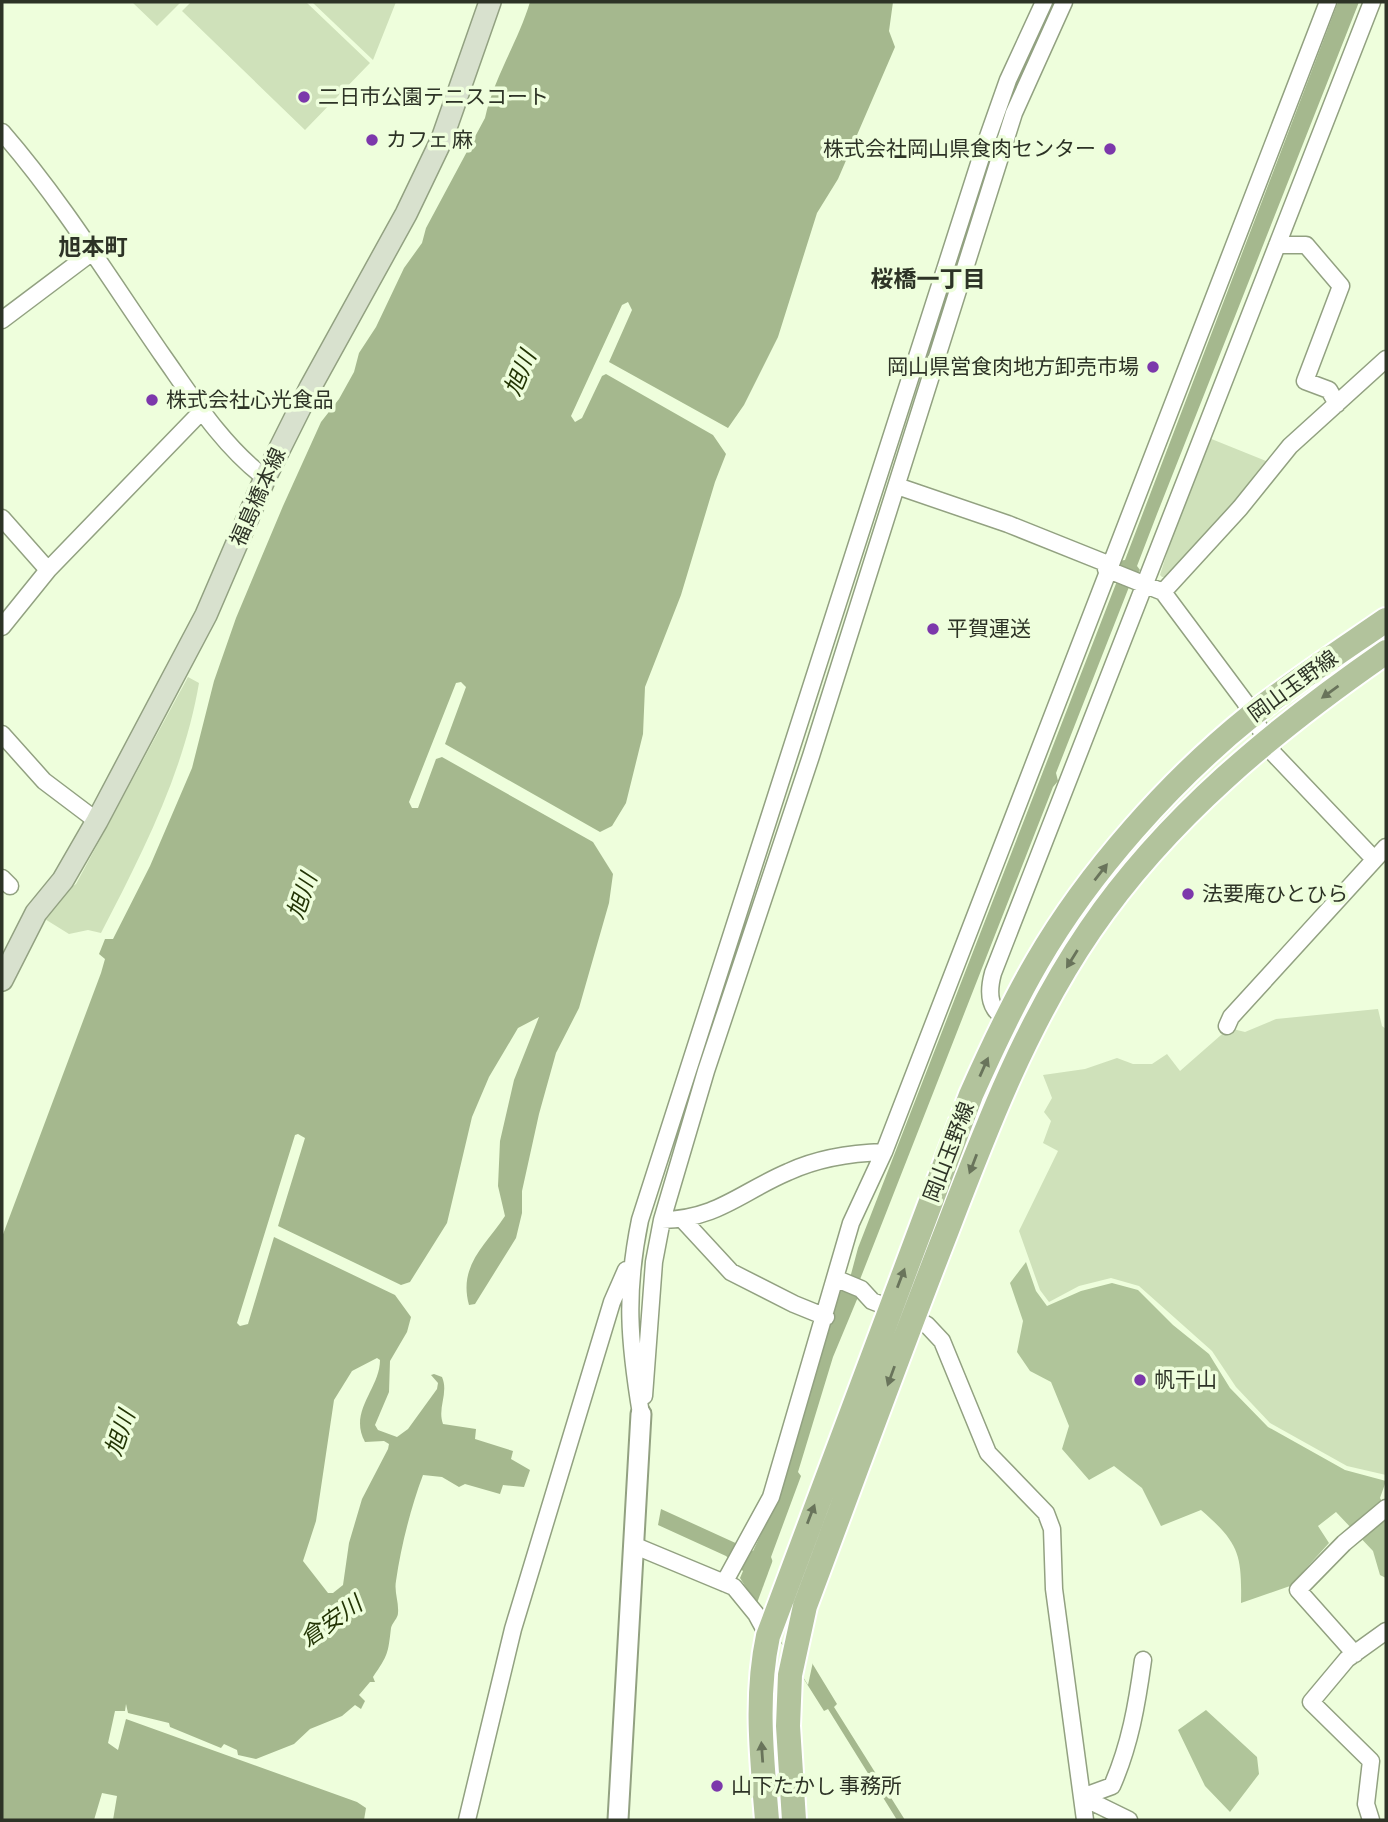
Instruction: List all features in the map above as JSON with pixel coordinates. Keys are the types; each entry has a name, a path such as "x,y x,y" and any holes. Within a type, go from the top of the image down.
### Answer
{"main road":[{"name":"福島橋本線","path":"2,980 38,910 63,880 97,821 206,615 265,478 442,139 490,2"},
{"name":"岡山玉野線","path":"767,1820 759,1720 762,1666 769,1631 971,1095 1005,1020 1038,960 1114,855 1158,804 1252,715 1386,620"},
{"name":"岡山玉野線","path":"794,1820 788,1726 792,1659 805,1606 913,1317 985,1133 1029,1033 1091,929 1133,875 1183,820 1266,740 1386,652"}],"street":[{"path":"641,1414 629,1344 628,1298 633,1255 650,1187 984,148 1008,80 1044,2"},
{"path":"618,1820 641,1414 654,1262 662,1220 706,1071 897,486 1014,113 1064,2"},
{"path":"724,1583 747,1547 771,1497 826,1317 840,1280 851,1223 884,1152 1328,2"},
{"path":"1029,1033 1005,1020 992,1006 987,993 993,973 1139,583 1277,245 1372,2"},
{"path":"2,132 36,171 200,413 249,466 265,478"},
{"path":"1277,245 1306,245 1341,286 1305,381 1329,390 1337,404"},
{"path":"2,320 91,253"},
{"path":"1163,592 1240,508 1290,446 1386,359"},
{"path":"2,626 48,570 200,413"},
{"path":"897,486 1008,524 1163,592 1252,715 1274,754 1374,859"},
{"path":"2,518 48,570"},
{"path":"2,734 44,781 97,821"},
{"path":"1227,1026 1231,1017 1386,847"},
{"path":"662,1220 683,1220 711,1213 786,1172 813,1163 854,1153 884,1152"},
{"path":"683,1220 731,1272 826,1317"},
{"path":"467,1820 513,1629 612,1302 633,1255"},
{"path":"840,1280 861,1289 872,1300 927,1325 942,1341 988,1453 1046,1513 1052,1529 1054,1589 1085,1820"},
{"path":"1354,1654 1298,1590 1344,1543 1386,1507"},
{"path":"633,1545 740,1592 769,1631"},
{"path":"1371,1820 1366,1804 1371,1761 1311,1702 1354,1654 1386,1631"},
{"path":"1082,1797 1112,1786 1124,1758 1136,1712 1143,1660"},
{"path":"1082,1797 1129,1820"}],"shaded area":[{"path":"132,2 181,2 157,26"},
{"name":"二日市公園テニスコート","path":"191,2 306,2 370,63 305,130 182,11"},
{"path":"312,2 396,2 373,60"},
{"path":"1209,438 1271,463 1167,577 1162,577 1160,575 1187,490"},
{"path":"188,677 199,683 192,716 172,780 146,843 101,933 88,930 69,934 40,916 49,903 76,884"},
{"path":"1378,1009 1382,1026 1386,1029 1386,1475 1347,1466 1270,1423 1236,1387 1212,1351 1139,1286 1111,1278 1079,1286 1049,1302 1040,1290 1019,1231 1058,1151 1043,1143 1051,1121 1044,1112 1052,1098 1043,1075 1085,1069 1117,1058 1133,1064 1152,1064 1167,1054 1180,1071 1229,1028 1245,1032 1276,1019"},
{"path":"1026,1262 1036,1291 1047,1306 1081,1291 1112,1283 1138,1290 1173,1325 1209,1354 1230,1388 1268,1427 1345,1470 1386,1481 1380,1498 1386,1509 1386,1578 1380,1575 1373,1551 1336,1512 1318,1526 1329,1543 1290,1586 1241,1603 1241,1572 1236,1550 1231,1541 1201,1510 1161,1526 1142,1488 1114,1466 1089,1480 1062,1449 1069,1426 1051,1382 1030,1371 1017,1352 1023,1321 1010,1283"},
{"path":"1206,1710 1257,1757 1259,1774 1230,1812 1205,1786 1178,1730"}],"water":[{"path":"530,2 893,2 889,31 895,47 838,179 817,213 778,337 744,405 728,428 609,362 632,310 628,302 622,305 571,416 575,422 582,418 602,376 606,374 713,435 726,454 681,595 645,687 643,734 626,803 612,826 600,832 445,744 466,687 461,682 456,683 409,802 412,808 418,808 436,759 442,757 593,842 613,874 609,903 579,1008 556,1053 539,1114 522,1191 522,1213 516,1238 475,1304 469,1305 467,1278 471,1267 482,1246 505,1216 498,1186 500,1141 514,1080 539,1017 518,1028 489,1077 472,1117 447,1223 410,1282 401,1285 278,1226 305,1138 298,1134 295,1135 237,1323 240,1326 248,1324 274,1237 395,1295 411,1317 407,1332 390,1361 389,1392 375,1425 378,1430 397,1437 408,1429 437,1389 438,1383 431,1375 434,1374 442,1377 444,1383 441,1412 443,1424 476,1429 475,1439 513,1451 511,1459 530,1470 524,1487 503,1485 500,1494 465,1484 459,1487 442,1477 423,1475 414,1500 398,1568 398,1615 391,1628 382,1664 373,1677 375,1682 370,1682 359,1695 365,1701 361,1709 355,1705 342,1716 310,1729 294,1744 256,1759 238,1755 237,1750 224,1744 221,1748 170,1727 169,1723 128,1713 126,1704 125,1711 115,1711 108,1743 118,1750 126,1719 357,1802 366,1808 364,1820 113,1820 117,1796 102,1793 94,1820 2,1820 2,1237 101,973 105,959 99,954 105,939 113,939 150,866 192,768 214,681 236,618 283,506 321,422 339,399 354,372 359,353 376,327 404,268 422,243 426,228 485,118 494,88","holes":["377,1358 380,1360 379,1371 360,1420 365,1442 384,1441 389,1444 388,1449 362,1499 349,1543 343,1585 333,1593 328,1593 303,1561 316,1521 334,1400 352,1371"]},
{"path":"1338,2 1359,2 1157,514 1137,566 1140,570 1129,587 1056,773 1058,781 1053,787 859,1282 858,1297 833,1357 798,1472 801,1476 771,1557 812,1663 837,1704 834,1707 905,1820 897,1820 828,1709 824,1711 740,1578 743,1571 726,1556 658,1525 661,1509 753,1551 776,1502 841,1289 850,1278 858,1248 1117,581 1119,561 1125,560"}],"pier":[{"path":"774,1557 814,1657 808,1685 757,1603"}],"place":[{"name":"二日市公園テニスコート","path":"304,97"},
{"name":"カフェ 麻","path":"372,140"},
{"name":"株式会社岡山県食肉センター","path":"1110,149"},
{"name":"岡山県営食肉地方卸売市場","path":"1153,367"},
{"name":"株式会社心光食品","path":"152,400"},
{"name":"平賀運送","path":"933,629"},
{"name":"法要庵ひとひら","path":"1188,894"},
{"name":"帆干山","path":"1140,1380"},
{"name":"山下たかし 事務所","path":"717,1786"}],"district":[{"name":"旭本町","path":"93,247"},
{"name":"桜橋一丁目","path":"928,279"}],"water label":[{"name":"旭川","path":"520,373"},
{"name":"旭川","path":"302,896"},
{"name":"旭川","path":"120,1433"},
{"name":"倉安川","path":"331,1621"}]}
